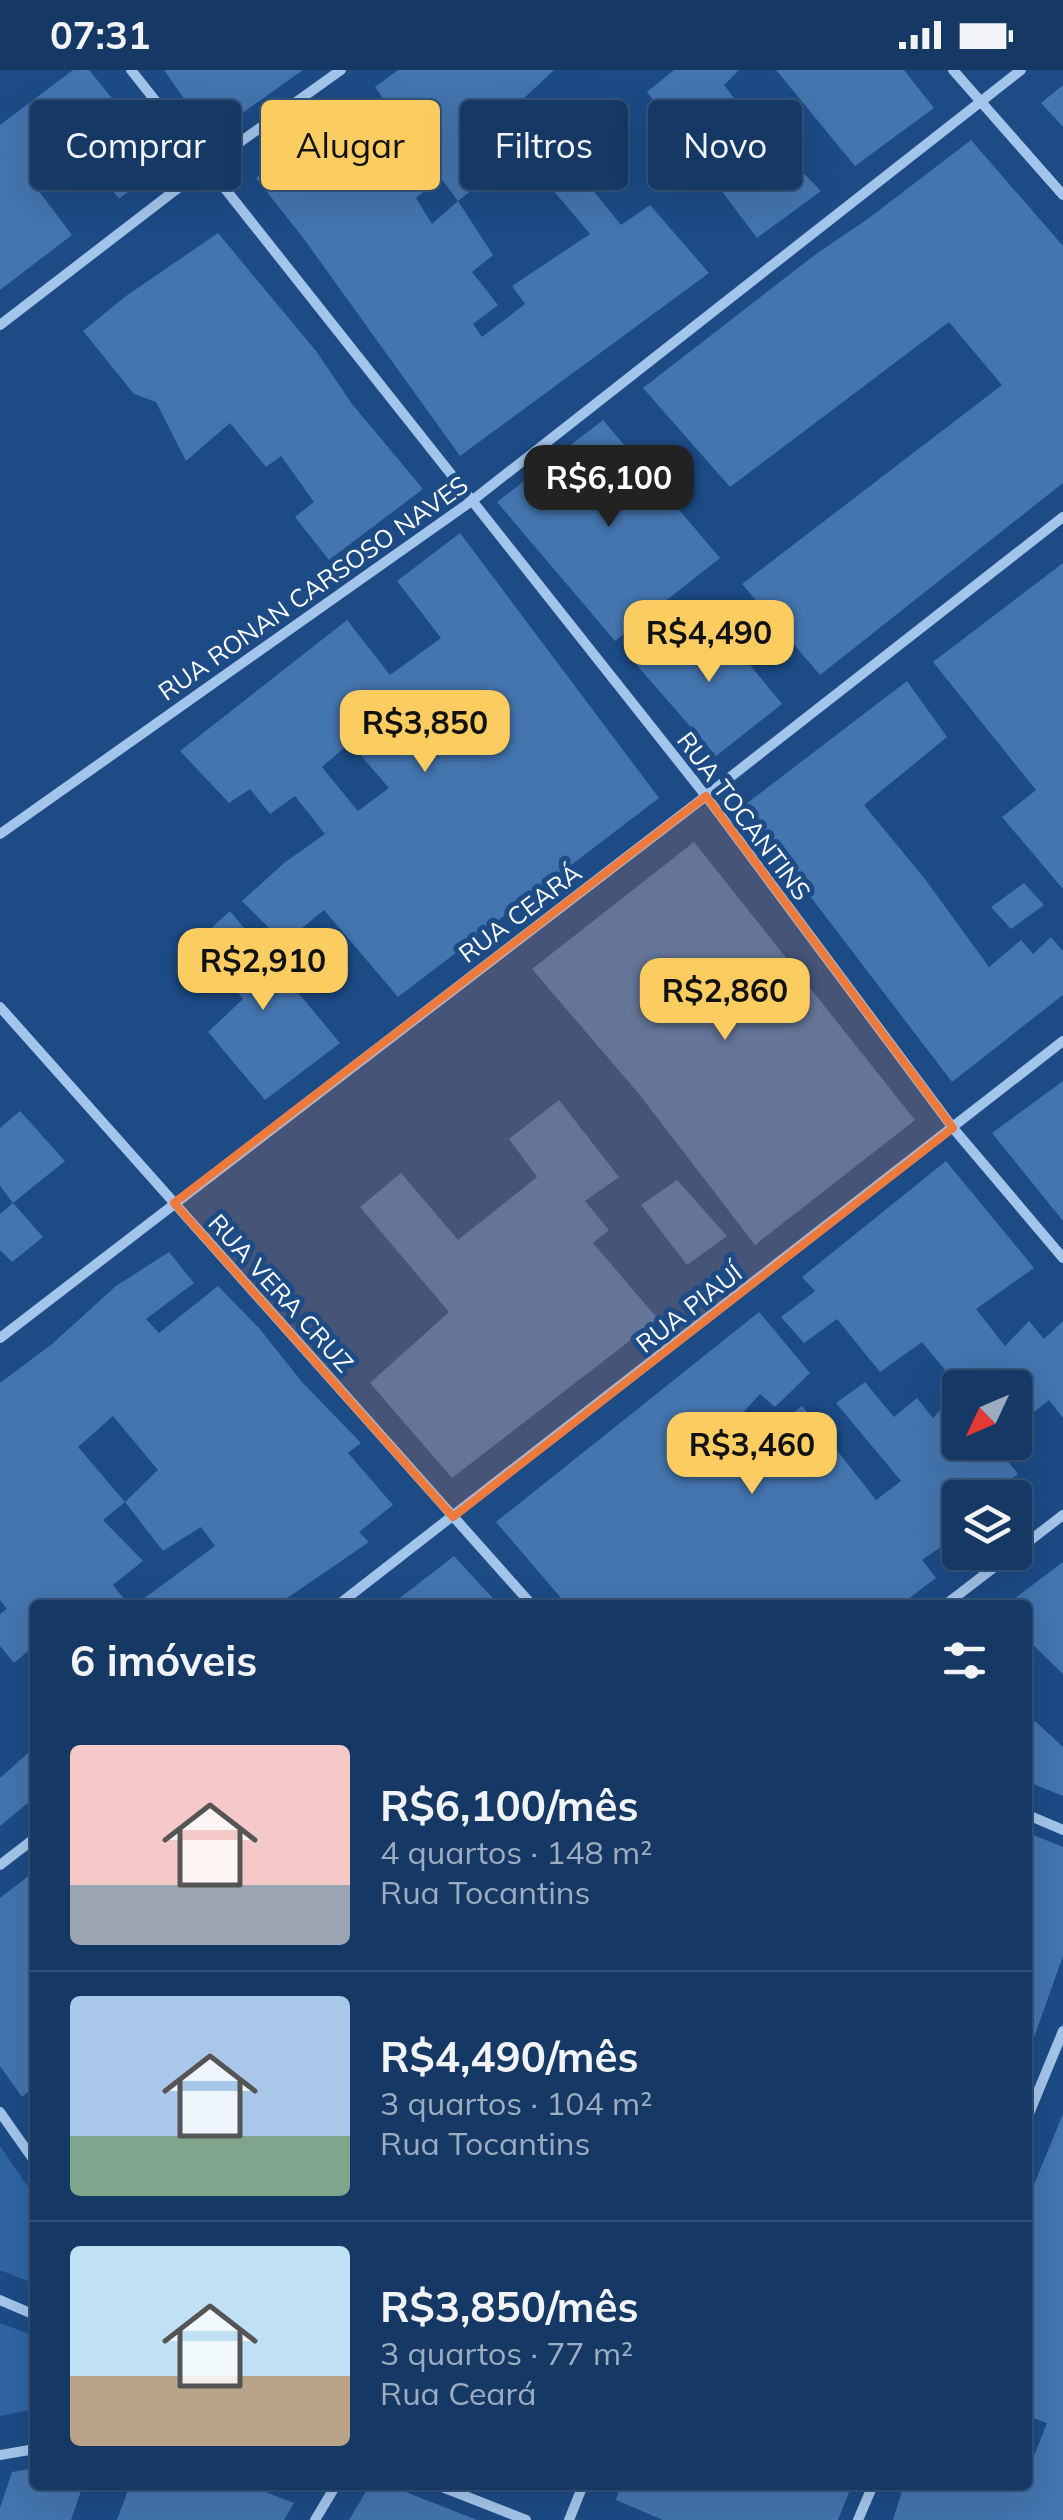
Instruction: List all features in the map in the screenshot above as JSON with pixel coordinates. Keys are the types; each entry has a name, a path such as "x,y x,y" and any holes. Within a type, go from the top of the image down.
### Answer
{"street":[{"name":"RUA TOCANTINS","path":"131,70 155,100"},
{"path":"241,142 342,70"},
{"path":"953,70 1063,195"},
{"name":"RUA RONAN CARSOSO NAVES","path":"0,834 473,500 1021,70"},
{"path":"0,325 176,190"},
{"name":"RUA TOCANTINS","path":"228,190 706,796 953,1128 1063,1258"},
{"name":"RUA CEARÁ","path":"0,1338 1063,517"},
{"name":"RUA VERA CRUZ","path":"0,1007 528,1600"},
{"name":"RUA PIAUÍ","path":"345,1600 1063,1042"},
{"path":"1032,1538 1063,1515"},
{"path":"952,1600 991,1570"},
{"path":"1032,1817 1063,1830"},
{"path":"0,1865 30,1842"},
{"path":"1032,2106 1063,2031"},
{"path":"0,2112 30,2155"},
{"path":"0,2300 30,2312"},
{"path":"0,2454 30,2449"},
{"path":"315,2520 333,2490"},
{"path":"450,2490 526,2520"},
{"path":"569,2520 582,2490"},
{"path":"858,2520 871,2490"}],"highlighted area":[{"path":"706,796 953,1128 453,1517 174,1203"}],"shaded area":[{"path":"0,2146 30,2190 30,2282 0,2270"},
{"path":"0,2323 30,2334 30,2410 0,2416"}],"building":[{"path":"73,70 89,70 114,100 33,100"},
{"path":"164,70 303,70 241,114 241,100 185,100"},
{"path":"398,70 554,70 522,100 460,100 460,190 472,190 458,201 440,179 440,100 384,100 375,87"},
{"path":"674,70 739,70 724,85 736,100 653,100 647,92"},
{"path":"776,70 904,70 934,108 855,166"},
{"path":"1063,85 1063,127 1041,103"},
{"path":"30,102 30,190 38,190 72,235 0,290 0,125"},
{"path":"971,140 1063,246 1063,483 820,675 742,584 1002,385 949,322 730,487 643,388"},
{"path":"802,172 821,191 757,238 721,190 802,190"},
{"path":"112,190 130,190 119,199"},
{"path":"265,190 426,190 416,198 432,224 458,201 493,255 472,272 498,305 473,324 482,337 525,304 512,286 590,234 553,190 593,190 621,225 650,205 709,273 460,456"},
{"path":"218,233 423,489 329,560 295,517 314,502 281,456 266,467 230,423 186,461 156,402 134,394 83,331 126,296"},
{"path":"603,420 720,558 615,641 497,502"},
{"path":"460,533 659,798 398,997 324,910 284,943 242,901 284,863 325,834 295,796 270,814 250,789 229,803 180,751 347,620 390,675 441,638 397,581","holes":["350,743 389,788 358,811 322,767"]},
{"path":"1063,563 1063,889 1002,817 1036,790 933,662"},
{"path":"705,617 782,704 716,756 634,662"},
{"path":"907,681 947,737 864,805 925,879 989,967 1021,940 1033,954 1051,937 1063,951 1063,995 952,1082 742,807"},
{"path":"694,842 915,1120 755,1245 639,1094 532,969"},
{"path":"1024,883 1044,905 1011,929 991,907"},
{"path":"230,911 340,1043 265,1100 208,1032 243,999 197,941"},
{"path":"1063,1081 1063,1221 992,1133"},
{"path":"559,1100 619,1177 585,1201 609,1230 593,1243 658,1319 452,1478 370,1383 449,1312 360,1207 401,1173 458,1240 537,1177 509,1139"},
{"path":"20,1111 65,1161 13,1203 0,1186 0,1128"},
{"path":"946,1161 1034,1268 976,1309 1005,1346 1029,1321 1044,1339 1063,1321 1063,1418 1049,1400 1032,1414 1032,1370 945,1370 922,1342 880,1372 837,1319 804,1343 781,1317 815,1291 802,1277"},
{"path":"677,1180 727,1236 687,1265 641,1205"},
{"path":"13,1203 43,1237 12,1262 0,1250 0,1214"},
{"path":"169,1252 194,1283 146,1319 159,1333 218,1286 361,1443 348,1453 393,1505 359,1532 369,1542 284,1600 142,1600 215,1546 201,1527 163,1551 125,1502 103,1520 143,1561 113,1585 125,1600 30,1600 30,1649 14,1663 0,1646 0,1614 7,1609 0,1600 0,1383 52,1344 116,1286","holes":["113,1416 158,1470 125,1502 78,1447"]},
{"path":"759,1312 810,1373 775,1407 760,1394 729,1428 710,1413 700,1426 730,1461 802,1406 876,1500 901,1481 836,1403 865,1382 894,1417 917,1398 933,1418 942,1408 942,1460 1007,1460 1018,1474 1010,1480 942,1480 942,1546 922,1560 936,1578 907,1600 563,1600 496,1522"},
{"path":"454,1556 494,1600 397,1600"},
{"path":"1063,1562 1063,1674 1032,1644 1032,1600 1013,1600"},
{"path":"1035,1721 1063,1747 1063,1796 1032,1784"},
{"path":"30,1751 30,1801 0,1826 0,1778"},
{"path":"1032,1835 1063,1847 1063,1956 1032,2043"},
{"path":"30,1875 30,2090 22,2097 0,2066 0,1898"},
{"path":"1063,2114 1063,2520 893,2520 902,2490 1032,2490 1032,2461 1047,2423 1032,2417 1032,2189"},
{"path":"30,2469 30,2490 81,2490 71,2520 0,2520 12,2472"},
{"path":"128,2490 260,2490 294,2503 284,2520 117,2520"},
{"path":"367,2490 401,2490 477,2520 349,2520"},
{"path":"619,2490 850,2490 838,2520 663,2520 616,2500"}]}
